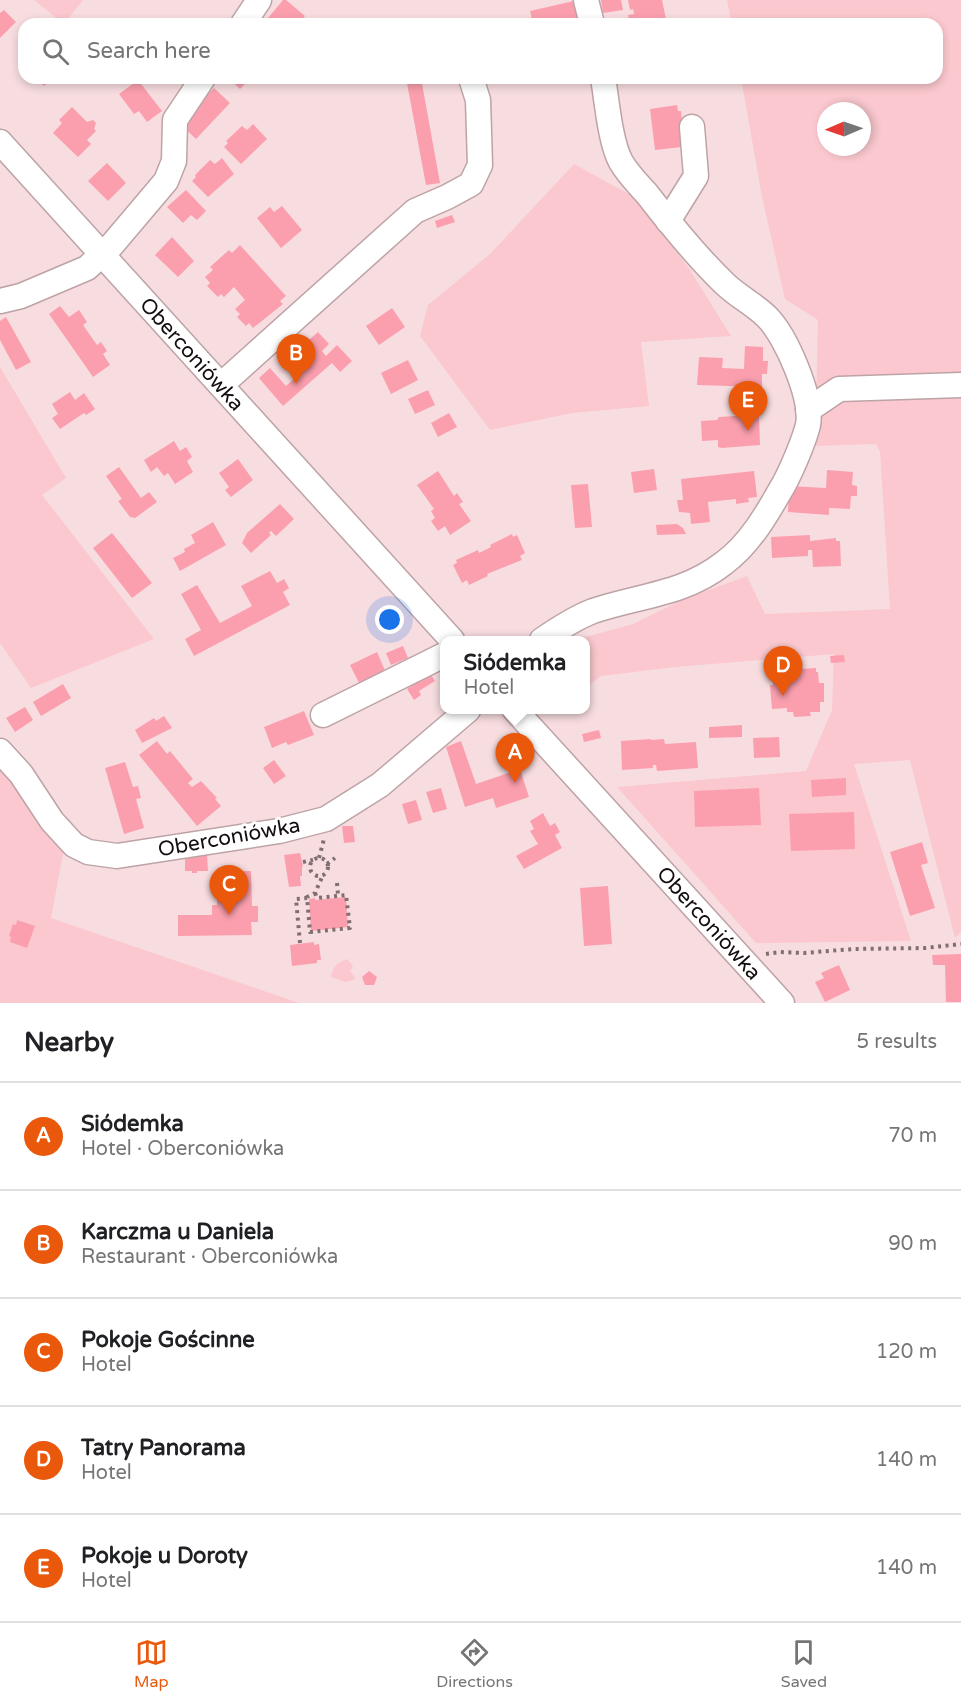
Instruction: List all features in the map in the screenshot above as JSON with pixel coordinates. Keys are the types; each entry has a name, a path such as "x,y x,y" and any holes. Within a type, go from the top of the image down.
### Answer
{"street":[{"path":"247,18 259,0"},
{"path":"586,0 590,18"},
{"path":"0,301 21,296 87,268 102,255 166,181 174,161 175,120 198,84"},
{"path":"221,385 415,212 471,184 480,165 478,100 473,84"},
{"path":"548,636 562,626 593,612 692,584 726,562 749,538 770,509 789,473 808,425 808,410 789,348 779,330 765,315 725,284 668,221 621,162 615,146 604,84"},
{"path":"668,221 696,176 692,127"},
{"name":"Oberconiówka","path":"0,142 448,636"},
{"path":"808,410 839,389 961,385"},
{"path":"323,715 440,657"},
{"name":"Oberconiówka","path":"0,751 21,774 52,821 74,845 87,852 117,856 279,831 326,819 380,785 463,714"},
{"name":"Oberconiówka","path":"519,714 782,1003"}],"path":[{"path":"303,862 321,858 327,864 327,870 315,893"},
{"path":"327,864 335,858"},
{"path":"313,860 310,870 315,875 323,874"},
{"path":"337,883 338,896"},
{"path":"315,893 317,898 346,895 350,928 310,932 307,898 308,894 315,893"},
{"path":"300,943 296,899 307,898"},
{"path":"747,965 758,957 780,952 925,948 961,944"}],"shaded area":[{"path":"34,0 83,0 69,18 56,18"},
{"path":"727,0 961,0 961,932 955,938 910,760 854,764 911,941 756,943 617,787 806,771 832,710 834,654 675,667 601,676 590,684 590,636 633,624 684,599 747,576 765,614 890,609 880,452 876,444 815,446 818,320 785,299 762,197 742,84 943,84 943,18 731,18"},
{"path":"574,164 636,198 690,270 731,336 641,342 649,406 572,413 490,430 420,336 428,305 490,254"},
{"path":"0,367 66,478 42,495 154,639 31,688 0,643"},
{"path":"0,755 64,849 51,918 299,1003 0,1003"},
{"path":"347,959 353,966 350,971 356,979 346,982 331,977 336,965"}],"building":[{"path":"283,0 305,16 303,18 268,18"},
{"path":"578,0 584,18 532,18 530,11"},
{"path":"601,0 621,0 623,10 603,13"},
{"path":"628,0 662,0 666,18 629,18 628,15 634,14 633,9 630,10"},
{"path":"4,10 16,22 0,38 0,13"},
{"path":"133,84 141,84 162,111 147,122 139,111 134,114 119,94"},
{"path":"235,84 245,84 240,89"},
{"path":"407,84 422,84 440,183 426,185"},
{"path":"214,88 230,103 196,139 180,124"},
{"path":"677,105 678,111 681,111 682,123 679,123 680,130 683,130 682,147 655,150 650,109"},
{"path":"72,107 87,122 93,120 96,123 94,129 96,131 87,140 91,144 78,157 53,133 62,123 59,120"},
{"path":"253,124 267,139 241,164 224,147 228,143 226,141 242,126 247,130"},
{"path":"222,158 234,174 208,197 192,181 210,160 215,164"},
{"path":"107,163 126,183 108,201 88,181"},
{"path":"186,190 206,211 197,220 191,215 183,223 167,207"},
{"path":"282,206 302,230 281,248 257,218 270,207 274,212"},
{"path":"452,215 455,222 437,228 435,221"},
{"path":"172,237 194,261 178,277 155,255"},
{"path":"240,245 286,296 280,301 283,304 253,328 249,323 246,326 237,317 240,314 235,309 245,300 234,287 224,297 221,294 218,297 207,286 210,283 205,277 213,270 210,267 229,250 232,253"},
{"path":"60,306 69,317 79,310 87,322 83,325 97,345 101,342 107,351 103,354 110,365 93,377 49,314"},
{"path":"392,308 405,327 379,345 366,326"},
{"path":"6,317 31,362 16,370 0,340 0,321"},
{"path":"318,332 329,344 322,351 326,356 337,345 352,361 340,372 332,363 283,406 259,378 270,368 286,386 313,362 301,347"},
{"path":"745,346 763,347 763,361 768,361 767,374 762,374 762,387 697,385 699,357 723,358 722,368 744,369"},
{"path":"408,360 418,380 391,394 381,373"},
{"path":"428,390 435,405 415,414 408,399"},
{"path":"70,392 75,400 84,393 95,409 86,415 84,413 60,429 52,418 58,414 52,404"},
{"path":"449,413 457,427 438,437 431,423"},
{"path":"759,416 760,445 722,448 718,447 718,440 702,441 701,421 717,420 719,417"},
{"path":"174,441 180,451 186,447 192,457 187,461 193,472 175,484 168,473 164,476 157,467 151,472 144,460"},
{"path":"238,459 253,480 231,497 225,490 229,487 219,473"},
{"path":"119,467 141,498 149,492 157,502 135,518 130,517 118,501 122,499 106,476"},
{"path":"654,469 657,490 634,493 631,472"},
{"path":"827,470 853,472 852,485 857,486 857,496 851,496 850,509 829,508 829,515 788,512 789,486 826,488"},
{"path":"438,471 454,496 457,493 463,502 459,504 471,521 450,535 445,526 438,531 431,521 435,518 431,511 434,509 417,485"},
{"path":"754,471 757,497 748,498 749,502 736,504 736,499 708,502 710,522 691,524 690,513 679,512 677,500 683,500 681,479"},
{"path":"588,484 592,527 575,528 571,485"},
{"path":"280,504 294,519 276,536 271,531 269,533 271,535 251,553 242,543 247,533"},
{"path":"213,522 226,545 180,571 173,558 185,552 184,549 195,543 191,535"},
{"path":"677,524 686,534 657,535 656,525"},
{"path":"112,533 152,583 132,598 93,548"},
{"path":"512,534 513,537 517,535 525,553 520,556 522,560 487,574 488,576 469,585 467,580 462,583 453,565 457,563 456,560 478,550 479,553"},
{"path":"810,535 810,541 836,538 836,541 840,541 841,566 813,567 812,550 808,550 808,556 772,558 771,537"},
{"path":"270,571 277,583 284,579 289,588 283,592 290,605 194,656 185,639 201,630 181,594 197,585 220,623 252,606 241,586"},
{"path":"403,646 408,658 391,665 386,653"},
{"path":"377,652 386,673 360,685 350,665"},
{"path":"844,655 845,662 831,663 830,656"},
{"path":"816,668 819,683 824,683 824,702 820,702 820,712 810,712 811,716 794,717 793,712 787,712 787,708 772,709 770,685 773,685 773,677 786,676 785,670"},
{"path":"428,670 435,681 419,691 421,695 414,700 407,689 414,684 412,681"},
{"path":"63,684 71,698 41,716 33,702"},
{"path":"25,707 33,720 15,732 6,718"},
{"path":"304,711 314,735 288,745 286,742 272,748 264,727"},
{"path":"164,716 172,728 142,743 135,730 154,718 156,721"},
{"path":"742,725 742,737 709,738 709,727"},
{"path":"599,730 601,738 584,742 582,734"},
{"path":"779,737 780,757 754,758 753,738"},
{"path":"664,739 665,744 696,742 698,768 657,771 656,765 653,765 653,768 622,770 621,741"},
{"path":"157,741 167,754 170,751 193,779 188,783 192,787 201,781 217,798 215,799 221,806 197,826 139,755"},
{"path":"461,741 476,784 520,769 529,797 496,808 493,798 465,807 446,747"},
{"path":"274,760 286,776 274,784 263,768"},
{"path":"125,762 133,787 138,786 141,798 136,799 144,828 124,834 105,768"},
{"path":"846,778 846,795 812,797 811,780"},
{"path":"441,788 447,809 433,813 426,792"},
{"path":"759,788 761,825 695,827 694,791"},
{"path":"416,800 422,820 408,824 402,804"},
{"path":"854,812 855,849 791,851 789,814"},
{"path":"543,813 550,826 555,823 560,832 555,835 562,848 524,869 516,856 538,844 530,831 534,829 530,821"},
{"path":"342,826 353,826 355,842 344,843"},
{"path":"922,842 928,863 921,865 935,908 910,916 890,852"},
{"path":"300,853 303,866 302,876 300,876 301,886 289,887 284,855"},
{"path":"207,854 208,871 192,873 192,871 185,871 185,855"},
{"path":"234,871 251,871 252,906 258,906 258,922 251,922 252,935 178,936 178,915 212,915 212,905 217,905 217,893 234,893"},
{"path":"608,886 612,944 584,946 580,888"},
{"path":"346,897 348,927 311,931 309,899"},
{"path":"17,920 35,926 27,948 10,942 11,937 9,936"},
{"path":"314,942 314,945 319,944 321,960 317,960 317,963 292,966 290,945"},
{"path":"961,954 961,1002 946,1002 945,965 933,965 932,955"},
{"path":"839,965 850,990 825,1002 815,982 824,978 821,973"},
{"path":"369,971 377,977 374,985 365,985 362,977"}],"place":[{"name":"Karczma u Daniela","path":"296,384"},
{"name":"Pokoje u Doroty","path":"748,431"},
{"name":"Tatry Panorama","path":"783,696"},
{"name":"Siódemka","path":"515,783"},
{"name":"Pokoje Gościnne","path":"229,915"}]}
